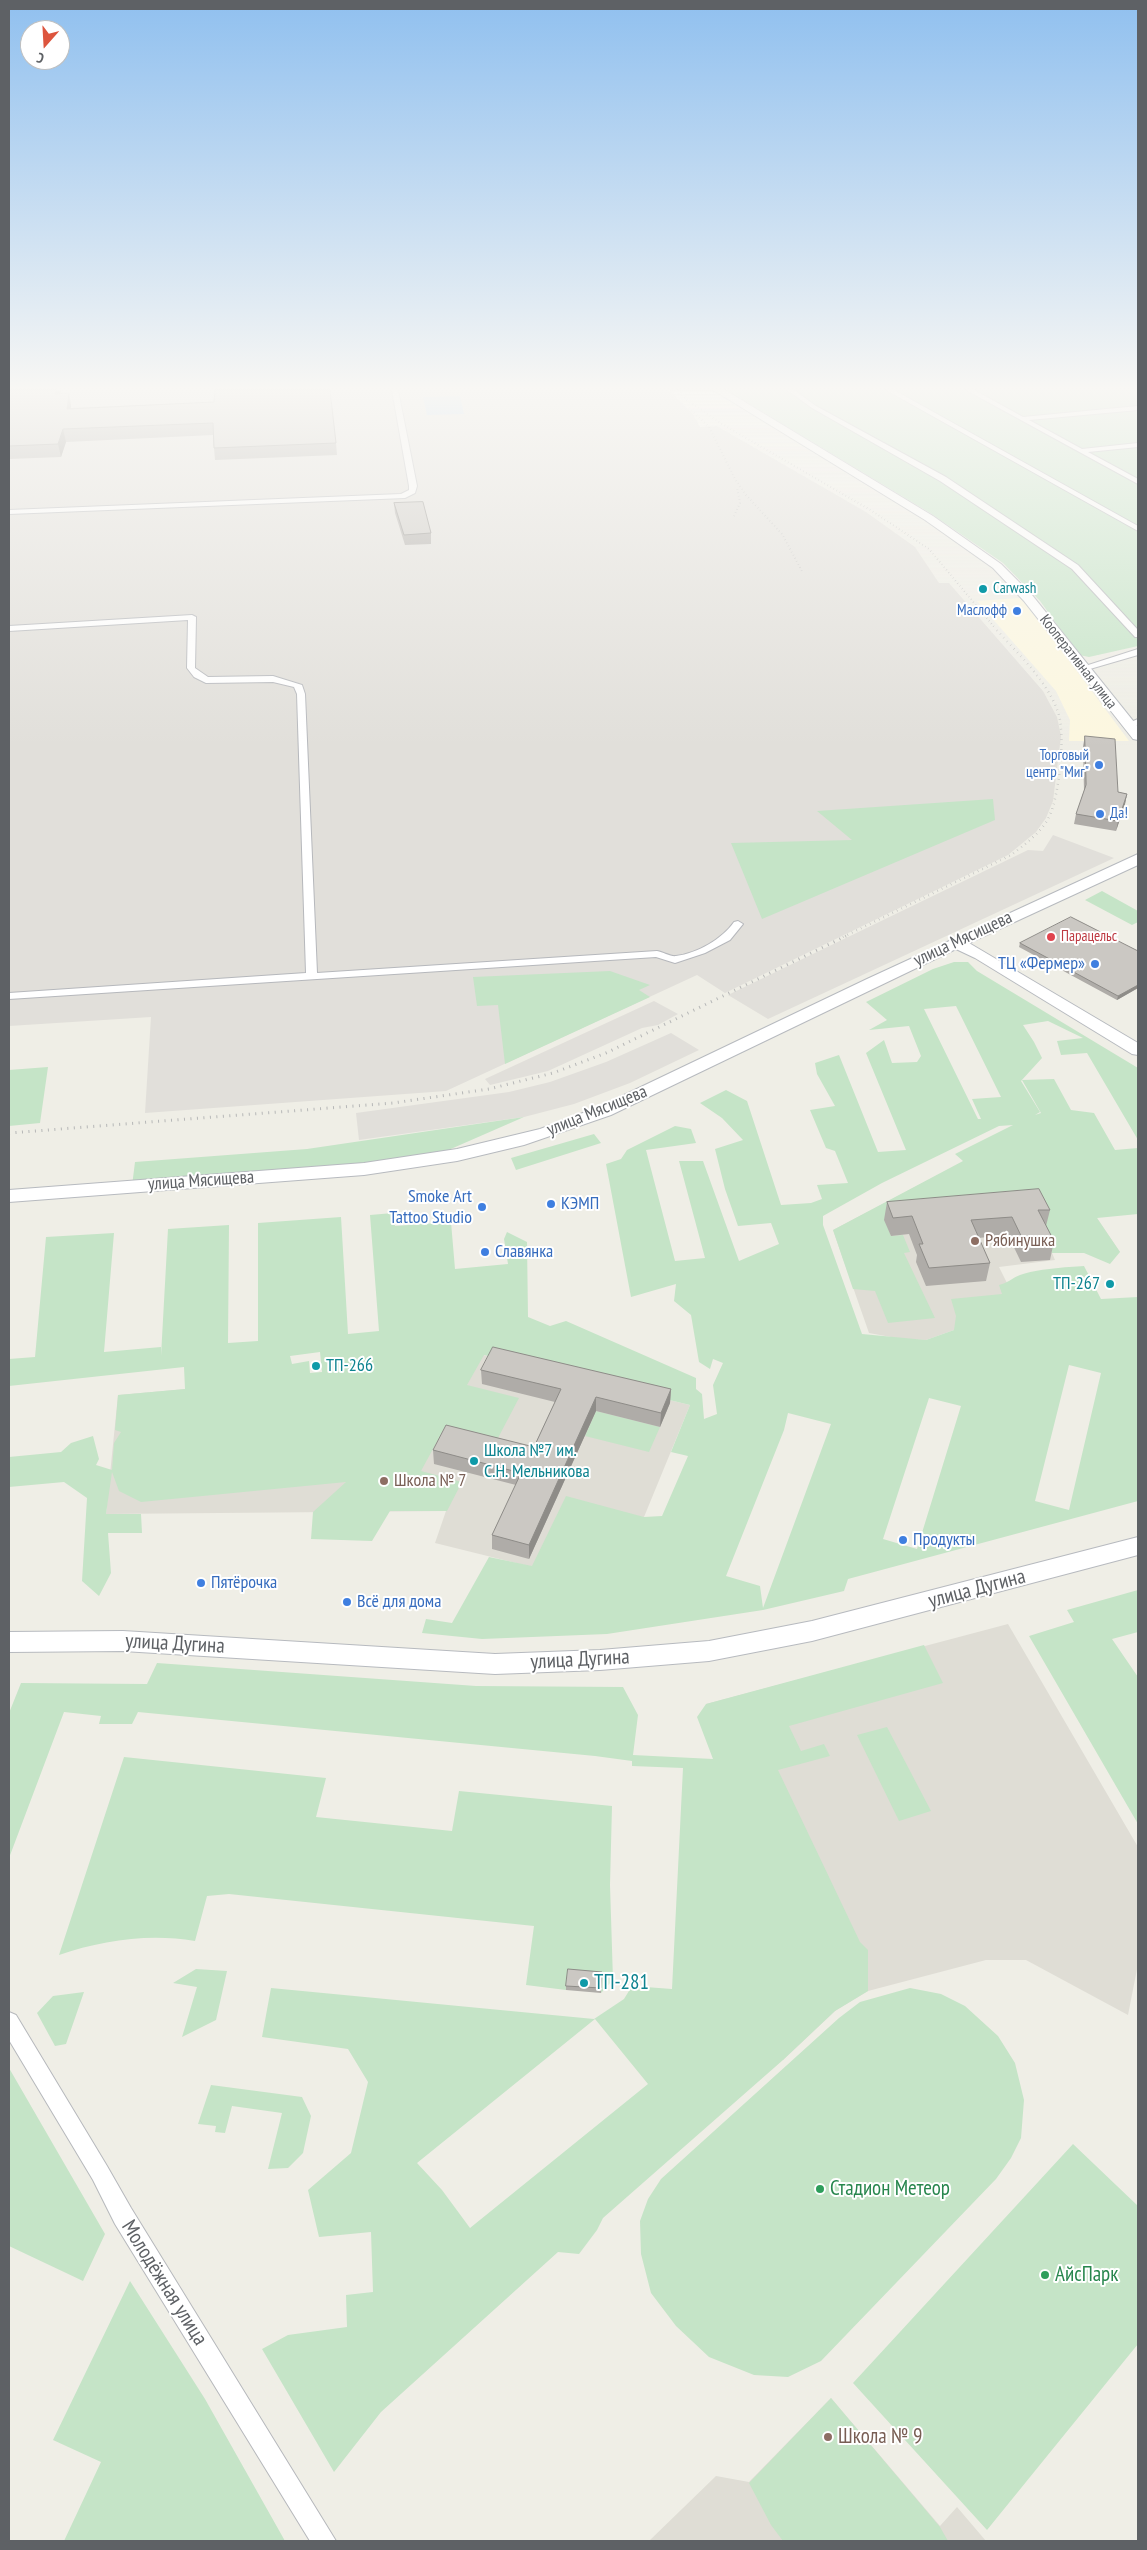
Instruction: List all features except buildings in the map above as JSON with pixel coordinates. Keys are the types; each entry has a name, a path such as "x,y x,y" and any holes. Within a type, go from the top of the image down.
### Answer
{"main road":[{"name":"Кооперативная улица","path":"913,509 997,566 1028,598 1083,668 1133,723 1138,736"},
{"name":"улица Мясищева","path":"9,1196 364,1169 422,1162 512,1143 598,1114 956,943 1138,859"},
{"path":"956,943 981,955 1138,1050"},
{"name":"улица Дугина","path":"9,1642 88,1639 495,1664 600,1660 708,1651 812,1630 1138,1546"}],"street":[{"path":"9,512 83,509"},
{"path":"988,509 1075,567 1138,635"},
{"path":"1104,509 1138,528"},
{"path":"9,629 192,617 191,668 197,675 206,680 273,679 298,685 301,694 312,977"},
{"path":"1083,668 1138,652"},
{"path":"9,996 657,954 675,960 715,945 734,931 738,924"},
{"name":"Молодёжная улица","path":"9,2022 100,2173 128,2224 324,2541"}],"shaded area":[{"path":"9,509 861,509 915,547 939,583 949,583 1043,691 1057,717 1061,736 1053,801 1046,818 1036,832 1008,855 725,993 697,975 446,1091 145,1113 151,1017 9,1026"},
{"path":"1020,598 1129,741 1069,741 1070,720 1056,691 977,601"},
{"path":"1053,835 1114,858 768,1019 728,995 1028,850 1043,851"},
{"path":"654,1001 678,1014 658,1025 642,1028 548,1071 490,1085 485,1079"},
{"path":"671,1033 699,1050 630,1083 574,1104 524,1117 359,1140 356,1113 509,1092 550,1082 606,1062"},
{"name":"Рябинушка","path":"978,1154 1063,1168 1120,1252 1052,1253 1055,1260 999,1267 1028,1325 954,1330 926,1340 902,1339 869,1333 833,1230"},
{"name":"Школа № 7","path":"471,1352 690,1405 644,1517 532,1567 435,1543 446,1511 106,1514 118,1395 446,1366"},
{"path":"1008,1624 1138,1847 1138,1964 1128,2015 1026,1960 986,1960 868,1991 835,2011 783,2060 739,1788 706,1704"},
{"name":"Школа № 9","path":"831,2398 940,2526 957,2507 986,2541 649,2541 716,2476 749,2482"}],"green space":[{"path":"923,509 1138,509 1138,646 1089,657 1079,655 1040,601 1003,563"},
{"path":"993,799 995,820 762,919 731,843 852,840 817,811"},
{"path":"1102,891 1138,911 1138,922 1132,925 1085,900"},
{"path":"954,962 968,962 977,971 1138,1068 1138,1140 1087,1053 1061,1055 1057,1041 1083,1038 1048,1021 1023,1025 1042,1058 1021,1081 1040,1112 1035,1115 1041,1113 1022,1080 1054,1079 1071,1110 1094,1113 1115,1150 1138,1148 1138,1214 1097,1218 1120,1252 1110,1264 1084,1253 1052,1253 1041,1228 885,1220 891,1236 903,1235 910,1252 904,1253 935,1318 888,1323 875,1291 853,1289 833,1230 963,1161 955,1154 1013,1125 999,1126 882,1183 823,1216 823,1225 862,1334 926,1340 954,1330 956,1316 951,1299 1002,1294 999,1285 1020,1275 1043,1270 1084,1266 1101,1299 1138,1297 1138,1501 848,1579 844,1591 763,1610 607,1634 482,1639 422,1633 426,1619 452,1623 489,1557 532,1566 566,1496 644,1517 662,1516 688,1456 671,1452 690,1405 484,1355 467,1385 519,1398 498,1438 446,1425 421,1471 462,1482 447,1511 390,1511 372,1541 311,1539 313,1512 346,1482 141,1502 119,1491 112,1472 106,1514 141,1514 142,1533 108,1533 111,1573 99,1596 82,1581 87,1498 64,1482 9,1487 9,1457 61,1452 71,1443 93,1436 99,1459 96,1465 112,1470 114,1443 121,1432 115,1430 118,1395 185,1389 184,1367 9,1386 9,1359 35,1357 46,1237 114,1233 104,1352 161,1347 161,1356 168,1229 229,1225 228,1343 258,1341 258,1223 341,1217 348,1334 379,1331 370,1215 393,1213 395,1226 451,1222 455,1269 508,1264 504,1239 507,1232 527,1242 528,1317 550,1326 566,1321 696,1378 696,1389 702,1394 704,1419 717,1414 713,1385 723,1363 713,1359 710,1369 699,1362 691,1315 674,1301 676,1284 631,1297 606,1164 621,1159 627,1150 675,1126 691,1129 696,1143 646,1150 675,1261 705,1258 679,1161 703,1161 739,1261 779,1244 771,1223 738,1226 725,1189 715,1149 743,1140 722,1118 700,1103 726,1090 747,1101 781,1205 811,1203 822,1199 817,1185 848,1183 835,1151 826,1148 810,1110 835,1106 817,1074 815,1063 839,1055 878,1152 906,1150 866,1053 884,1040 892,1063 917,1062 921,1056 909,1026 869,1030 887,1020 866,1002 933,969","holes":["956,1006 1001,1097 972,1099 981,1119 978,1119 924,1009","320,1352 322,1372 310,1373 309,1361 292,1364 290,1356","1069,1365 1101,1373 1069,1510 1035,1501","929,1398 961,1406 917,1549 883,1539","788,1413 831,1424 763,1608 760,1586 726,1576 784,1430"]},
{"path":"610,971 650,985 639,990 650,997 505,1064 498,1005 477,1006 473,977"},
{"path":"48,1067 40,1123 9,1126 9,1070"},
{"path":"524,1117 421,1162 132,1186 135,1162 307,1149"},
{"path":"594,1134 601,1143 516,1170 511,1158"},
{"path":"596,1411 660,1427 649,1452 585,1436"},
{"path":"1138,1590 1138,1632 1112,1639 1138,1677 1138,1824 1029,1636 1074,1622 1067,1610"},
{"path":"924,1645 943,1683 789,1726 801,1751 824,1744 830,1756 778,1770 860,1942 868,1950 868,1991 835,2011 783,2060 603,2218 597,2230 579,2254 558,2252 381,2412 334,2472 262,2349 288,2335 347,2327 346,2295 373,2292 371,2232 319,2237 308,2190 351,2153 368,2082 348,2049 262,2037 271,1988 594,2019 624,1999 632,1986 672,1989 683,1768 632,1766 632,1761 595,1756 138,1712 132,1724 99,1724 101,1716 64,1712 9,1858 9,1713 21,1683 147,1684 157,1663 476,1686 623,1687 638,1715 633,1755 713,1759 697,1717 706,1704","holes":["595,2019 648,2084 470,2228 442,2190 417,2163"]},
{"path":"887,1727 931,1811 899,1821 857,1735"},
{"path":"124,1757 326,1778 316,1817 452,1831 459,1791 612,1806 610,1885 613,1980 601,1993 602,1976 566,1990 526,1985 534,1926 229,1894 207,1896 195,1941 161,1938 126,1939 92,1945 59,1955"},
{"path":"196,1969 227,1971 216,2020 182,2037 197,1987 173,1983"},
{"name":"Стадион Метеор","path":"910,1988 941,1994 965,2006 998,2036 1015,2063 1024,2100 1021,2138 1011,2158 996,2179 821,2361 788,2377 754,2375 709,2357 676,2326 651,2293 641,2254 640,2221 648,2199 661,2179 839,2018 860,2002"},
{"path":"84,1992 66,2044 55,2046 37,2013 53,1996"},
{"path":"9,2068 105,2234 83,2281 9,2246"},
{"path":"211,2085 302,2097 311,2116 303,2153 288,2168 268,2169 282,2113 232,2106 225,2133 215,2132 216,2126 198,2124"},
{"name":"АйсПарк","path":"1073,2144 1138,2206 1138,2344 987,2530 853,2383"},
{"path":"130,2281 205,2399 285,2541 64,2541 101,2462 53,2440"},
{"name":"Школа № 9","path":"831,2398 940,2527 948,2541 783,2541 771,2525 749,2483"}],"railway":[{"path":"734,516 737,509"},
{"path":"759,509 782,534 803,573"},
{"path":"869,509 929,549 995,628"},
{"path":"843,937 1011,855 1027,843 1046,823 1049,817 1056,795 1060,765 1061,735 1058,712 1039,678 994,627"},
{"path":"9,1133 393,1103 489,1089 553,1073 606,1053 846,936"}],"place":[{"name":"Carwash","path":"983,589"},
{"name":"Маслофф","path":"1017,611"},
{"name":"Торговый центр \"Миг\"","path":"1099,765"},
{"name":"Да!","path":"1100,814"},
{"name":"Парацельс","path":"1051,937"},
{"name":"ТЦ «Фермер»","path":"1095,964"},
{"name":"КЭМП","path":"551,1204"},
{"name":"Smoke Art Tattoo Studio","path":"482,1207"},
{"name":"Рябинушка","path":"975,1241"},
{"name":"Славянка","path":"485,1252"},
{"name":"ТП-267","path":"1110,1284"},
{"name":"ТП-266","path":"316,1366"},
{"name":"Школа №7 им. С.Н. Мельникова","path":"474,1461"},
{"name":"Школа № 7","path":"384,1481"},
{"name":"Продукты","path":"903,1540"},
{"name":"Пятёрочка","path":"201,1583"},
{"name":"Всё для дома","path":"347,1602"},
{"name":"ТП-281","path":"584,1983"},
{"name":"Стадион Метеор","path":"820,2189"},
{"name":"АйсПарк","path":"1045,2275"},
{"name":"Школа № 9","path":"828,2437"}]}
